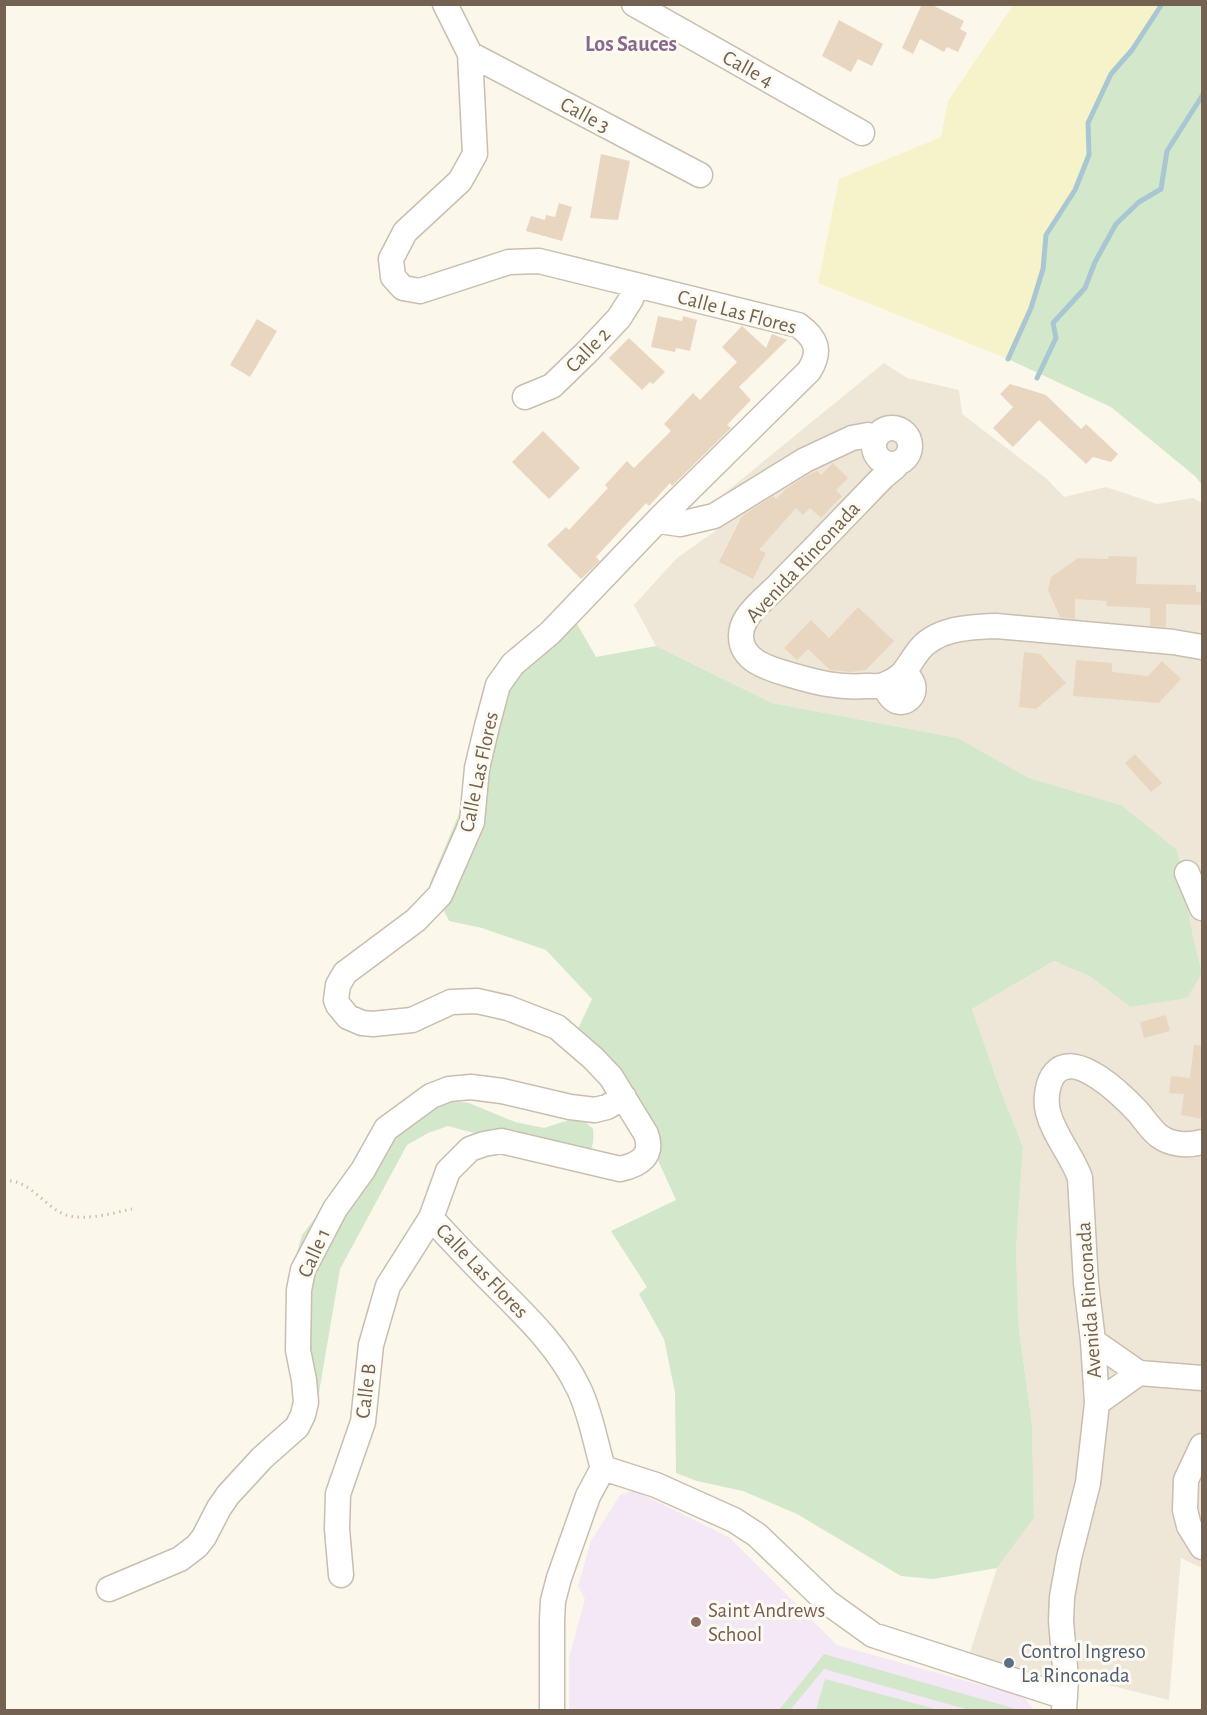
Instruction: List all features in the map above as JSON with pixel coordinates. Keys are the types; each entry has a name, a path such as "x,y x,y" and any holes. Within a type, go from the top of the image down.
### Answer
{"street":[{"name":"Calle Las Flores","path":"446,4 470,54 475,154 460,181 405,232 391,259 393,277 403,288 420,291 509,262 538,261 798,325 808,332 816,347 816,357 809,370 550,633 513,664 498,685 477,768 472,822 440,896 416,920 345,973 338,985 336,997 338,1005 348,1017 362,1023 412,1020 451,1002 477,1001 508,1008 557,1027 611,1077 649,1141 645,1156 633,1167 620,1170 501,1141 484,1144 470,1149 448,1171 431,1218 543,1333 565,1363 589,1413 603,1468"},
{"name":"Calle 4","path":"634,4 862,133"},
{"name":"Calle 3","path":"470,54 700,176"},
{"name":"Calle 2","path":"525,397 552,386 587,352 618,318 631,299 635,286"},
{"name":"Avenida Rinconada","path":"661,518 666,522 680,524 714,516 804,460 852,438 867,435 882,458 782,582 744,621 741,636 744,650 755,661 770,669 819,684 853,687 884,685 889,695 900,702 911,696 914,688 905,672 918,651 932,638 948,631 996,626 1173,642 1203,647"},
{"path":"1187,873 1203,908"},
{"name":"Avenida Rinconada","path":"1065,1704 1062,1598 1069,1558 1088,1483 1096,1403 1094,1341 1086,1283 1080,1178 1048,1113 1046,1101 1054,1074 1063,1067 1076,1066 1092,1073 1136,1110 1159,1136 1175,1143 1191,1145 1203,1143"},
{"name":"Calle 1","path":"109,1589 180,1559 197,1546 228,1495 262,1458 297,1427 306,1402 298,1350 299,1290 303,1270 335,1209 363,1170 386,1130 431,1096 449,1089 471,1087 502,1091 570,1107 595,1110 607,1107 624,1097"},
{"name":"Calle B","path":"341,1575 337,1529 338,1494 363,1422 371,1345 388,1286 431,1218"},
{"path":"1094,1341 1139,1373 1202,1379"},
{"path":"1096,1403 1139,1373"},
{"path":"1203,1446 1186,1480 1185,1510 1189,1526 1203,1547"},
{"path":"552,1710 553,1601 588,1496 603,1468 656,1485 734,1520 757,1535 827,1602 873,1635 1065,1704"}],"path":[{"path":"4,1180 23,1185 68,1215 103,1215 132,1209"}],"shaded area":[{"path":"884,363 907,378 959,390 962,414 1047,479 1064,497 1106,487 1157,504 1193,498 1202,503 1202,973 1192,932 1121,805 1029,778 958,738 772,703 656,646 634,605 677,558 718,529 710,505"},
{"path":"1054,961 1091,977 1130,1007 1202,973 1202,1568 1181,1558 1169,1700 1104,1684 1066,1679 1053,1682 970,1652 997,1568 1034,1518 1032,1424 1019,1330 1016,1251 1023,1147 972,1009"},
{"name":"Saint Andrews School","path":"633,1490 729,1537 837,1645 1024,1697 1033,1710 569,1710 569,1658 585,1599 578,1586 591,1541 620,1495"}],"green space":[{"path":"1162,5 1202,5 1202,485 1196,477 1111,407 1008,359 1031,308 1043,269 1046,235 1075,190 1089,155 1088,123 1111,74 1132,50"},
{"path":"569,610 596,657 656,646 772,703 958,738 1029,778 1121,805 1177,850 1202,973 1187,998 1130,1007 1091,977 1054,961 972,1009 1023,1147 1016,1251 1019,1330 1032,1424 1034,1518 997,1568 933,1579 901,1576 797,1514 743,1491 697,1481 676,1473 675,1392 664,1339 639,1294 647,1287 611,1231 676,1200 632,1103 577,1031 592,999 546,950 482,928 449,921 430,883 459,814 474,727 502,669"},
{"path":"440,1100 469,1103 515,1122 544,1128 581,1118 593,1129 592,1147 587,1153 570,1159 448,1126 428,1133 407,1145 340,1269 316,1410 293,1266 302,1235 388,1124"},
{"path":"824,1654 1020,1710 969,1710 824,1669 790,1710 779,1710"},
{"path":"825,1679 939,1710 816,1710"}],"sand":[{"path":"1014,4 1162,5 1132,50 1111,74 1088,123 1089,155 1075,190 1046,235 1043,269 1031,308 1008,359 818,283 839,179 941,137 948,101"}],"building":[{"path":"922,4 930,4 964,21 960,29 967,33 958,52 947,47 944,52 920,39 913,54 902,48"},
{"path":"839,20 883,44 872,66 858,59 851,72 822,56"},
{"path":"601,154 630,161 618,220 590,218"},
{"path":"559,203 572,207 562,241 526,231 531,216 545,220 546,215 555,217"},
{"path":"658,316 682,321 683,316 697,320 690,351 676,348 675,352 651,347"},
{"path":"257,319 277,331 250,377 230,365"},
{"path":"742,326 766,348 772,334 787,340 739,387 751,400 727,425 731,428 672,486 670,483 649,506 646,503 596,557 600,561 581,579 547,545 566,527 569,530 608,488 605,485 627,461 634,468 671,431 664,424 693,393 700,400 737,362 722,347"},
{"path":"629,338 665,372 653,384 650,382 642,390 609,358"},
{"path":"1010,384 1046,395 1081,429 1086,424 1118,454 1111,462 1093,457 1086,464 1039,420 1013,447 993,428 1013,407 1000,394"},
{"path":"543,431 580,468 549,499 512,462"},
{"path":"833,463 848,478 836,490 842,496 821,518 810,508 803,515 796,508 759,550 766,553 753,579 719,562 745,514 773,496 776,499 787,488 808,475 817,471 821,475"},
{"path":"1109,556 1137,557 1136,584 1196,585 1196,592 1202,592 1201,605 1166,604 1166,627 1150,626 1150,608 1106,606 1107,601 1075,599 1075,619 1060,617 1048,590 1051,577 1078,558 1108,559"},
{"path":"858,607 894,641 866,670 851,672 830,670 808,649 797,660 784,648 811,620 829,638"},
{"path":"1024,652 1040,654 1066,683 1036,709 1019,707"},
{"path":"1076,660 1112,663 1112,672 1148,676 1162,661 1181,679 1159,703 1073,696"},
{"path":"1135,754 1162,783 1151,792 1125,763"},
{"path":"1166,1015 1170,1031 1144,1038 1140,1022"},
{"path":"1194,1045 1203,1046 1203,1119 1181,1115 1184,1094 1169,1093 1171,1076 1190,1078"}],"waterway":[{"path":"1008,359 1031,308 1043,269 1046,235 1075,190 1089,155 1088,123 1111,74 1132,50 1162,4"},
{"path":"1037,378 1056,338 1053,323 1085,288 1095,262 1116,224 1139,202 1161,189 1167,151 1202,96"}],"place":[{"name":"Saint Andrews School","path":"696,1622"},
{"name":"Control Ingreso La Rinconada","path":"1009,1663"}],"district":[{"name":"Los Sauces","path":"631,44"}]}
